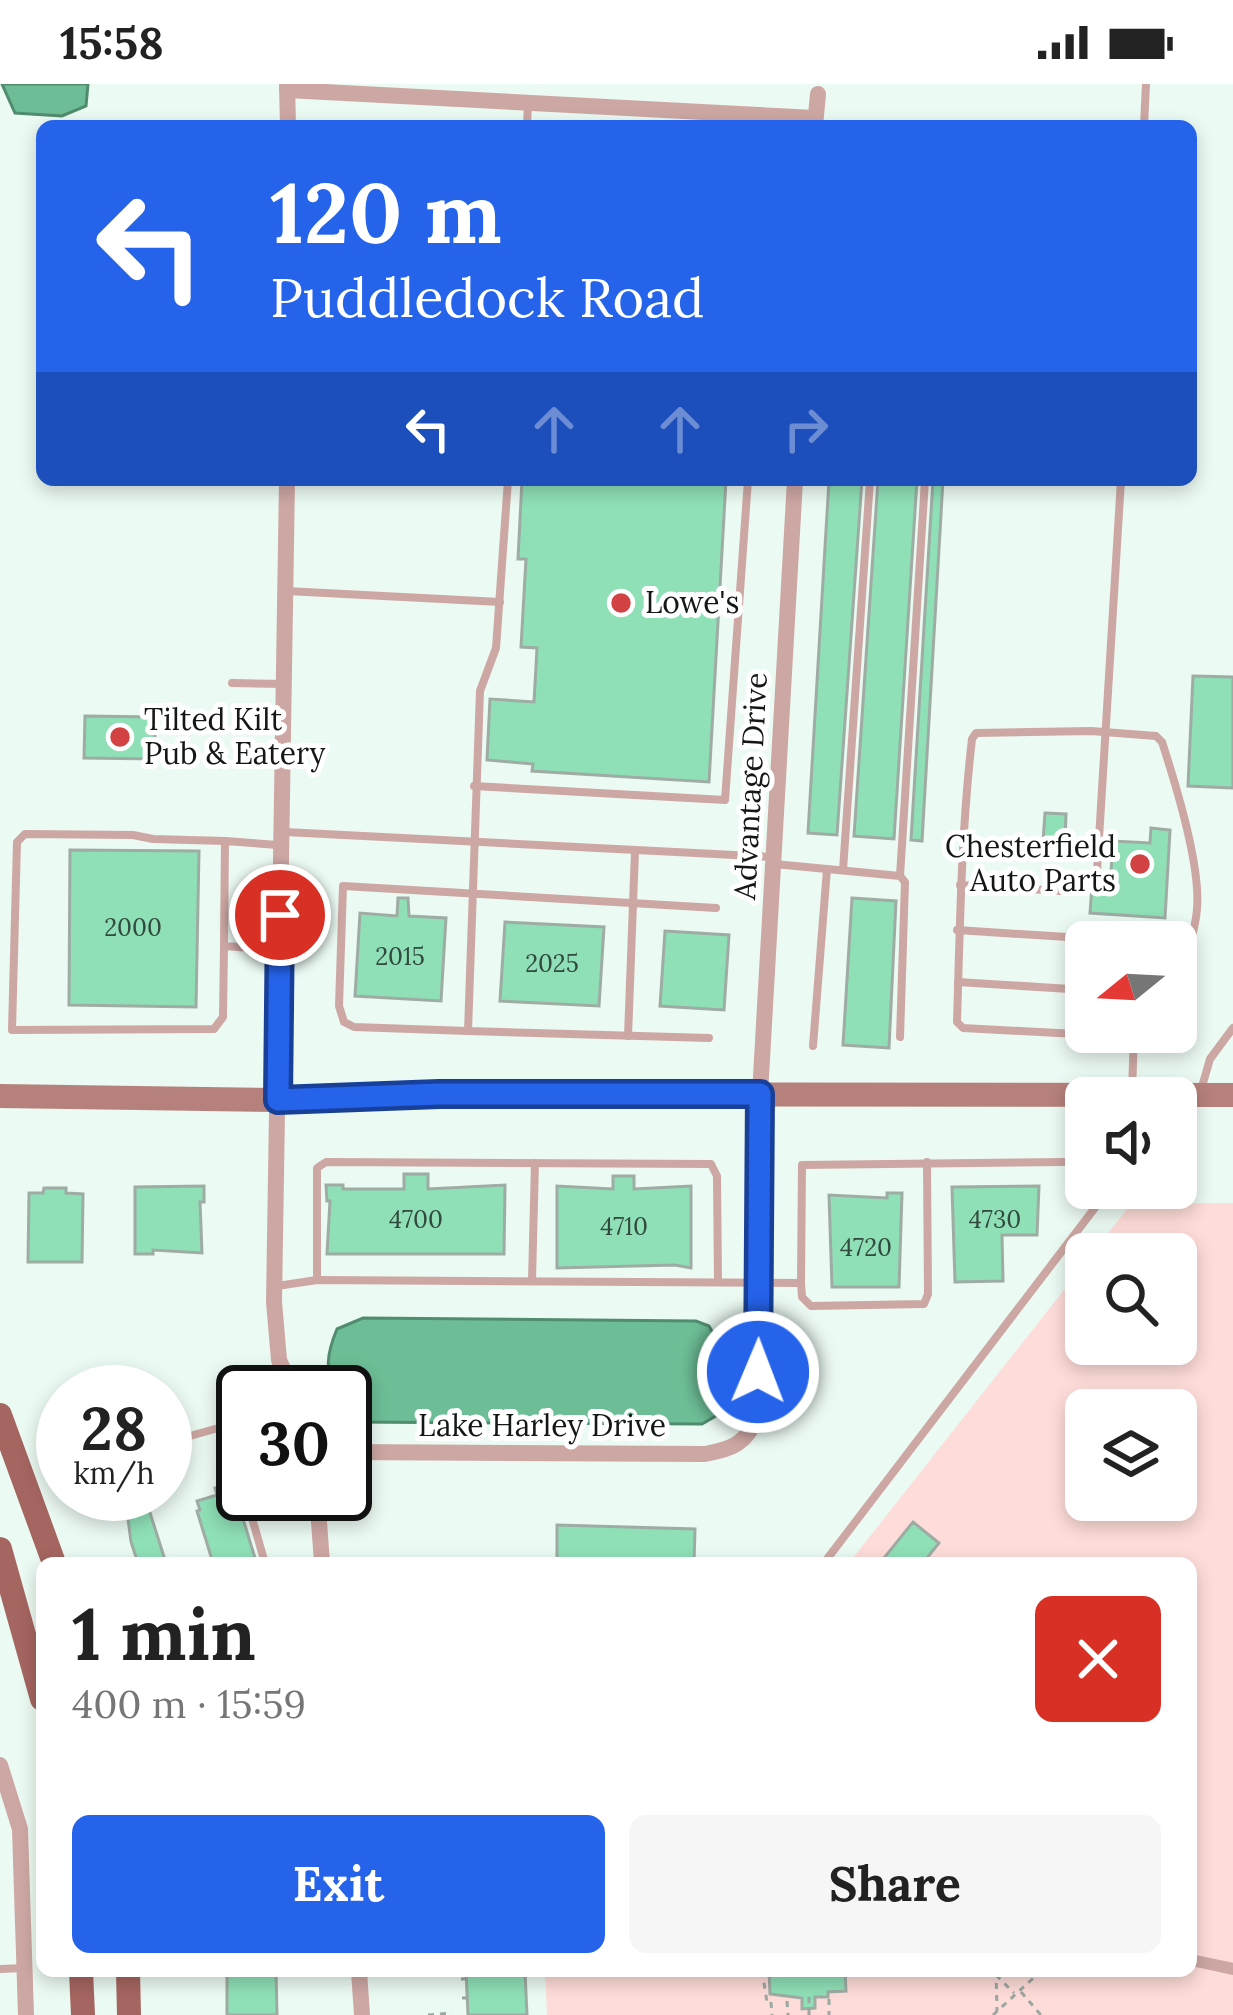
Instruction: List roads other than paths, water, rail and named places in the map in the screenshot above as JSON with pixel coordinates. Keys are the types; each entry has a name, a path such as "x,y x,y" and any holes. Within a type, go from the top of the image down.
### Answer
{"main road":[{"path":"0,1096 278,1100 461,1094 1065,1096"},
{"path":"1197,1095 1233,1095"},
{"path":"0,1414 52,1557"},
{"path":"0,1549 36,1678"},
{"path":"81,1977 83,2015"},
{"path":"128,1977 129,2015"}],"street":[{"path":"288,120 287,87 785,120"},
{"path":"815,120 818,94"},
{"path":"281,1365 274,1286 286,486"},
{"name":"Advantage Drive","path":"760,1094 795,486"},
{"name":"Lake Harley Drive","path":"372,1452 705,1454 734,1449 750,1436 757,1418 760,1094"},
{"path":"319,1521 322,1557"},
{"path":"0,1766 22,1853 26,2015"},
{"path":"1197,1961 1233,1969"},
{"path":"359,1977 362,2015"}],"lane":[{"path":"1144,120 1147,84"},
{"path":"527,120 528,103"},
{"path":"468,1031 480,692 496,648 508,486"},
{"path":"474,786 725,800 748,486"},
{"path":"843,870 870,486"},
{"path":"900,1037 908,897 900,876 925,486"},
{"path":"1097,871 1121,486"},
{"path":"285,591 500,602"},
{"path":"232,683 284,684"},
{"path":"1065,1032 963,1028 958,1022 964,807 976,733 1156,736 1182,805 1198,905 1195,921"},
{"path":"225,841 223,1017 214,1029 12,1030 16,842 38,831 225,841 475,842 774,860 900,876"},
{"path":"628,1036 635,851"},
{"path":"813,1046 827,869"},
{"path":"960,885 1062,891"},
{"path":"709,1038 354,1027 344,1022 339,1006 343,886 716,908"},
{"path":"957,930 1065,937"},
{"path":"224,946 280,950"},
{"path":"958,982 1065,989"},
{"path":"1200,1095 1210,1059 1233,1028"},
{"path":"927,1162 928,1300 924,1304 811,1306 802,1298 801,1283 802,1165 927,1162 1065,1162"},
{"path":"317,1280 316,1168 320,1163 535,1163 711,1164 717,1176 718,1282"},
{"path":"532,1281 535,1163"},
{"path":"829,1557 1094,1209"},
{"path":"274,1286 317,1280 801,1283"},
{"path":"253,1521 264,1557"},
{"path":"0,1969 25,1967"}],"place":[{"name":"Lowe's","path":"621,603"},
{"name":"Tilted Kilt Pub & Eatery","path":"120,737"},
{"name":"Chesterfield Auto Parts","path":"1140,864"}]}
